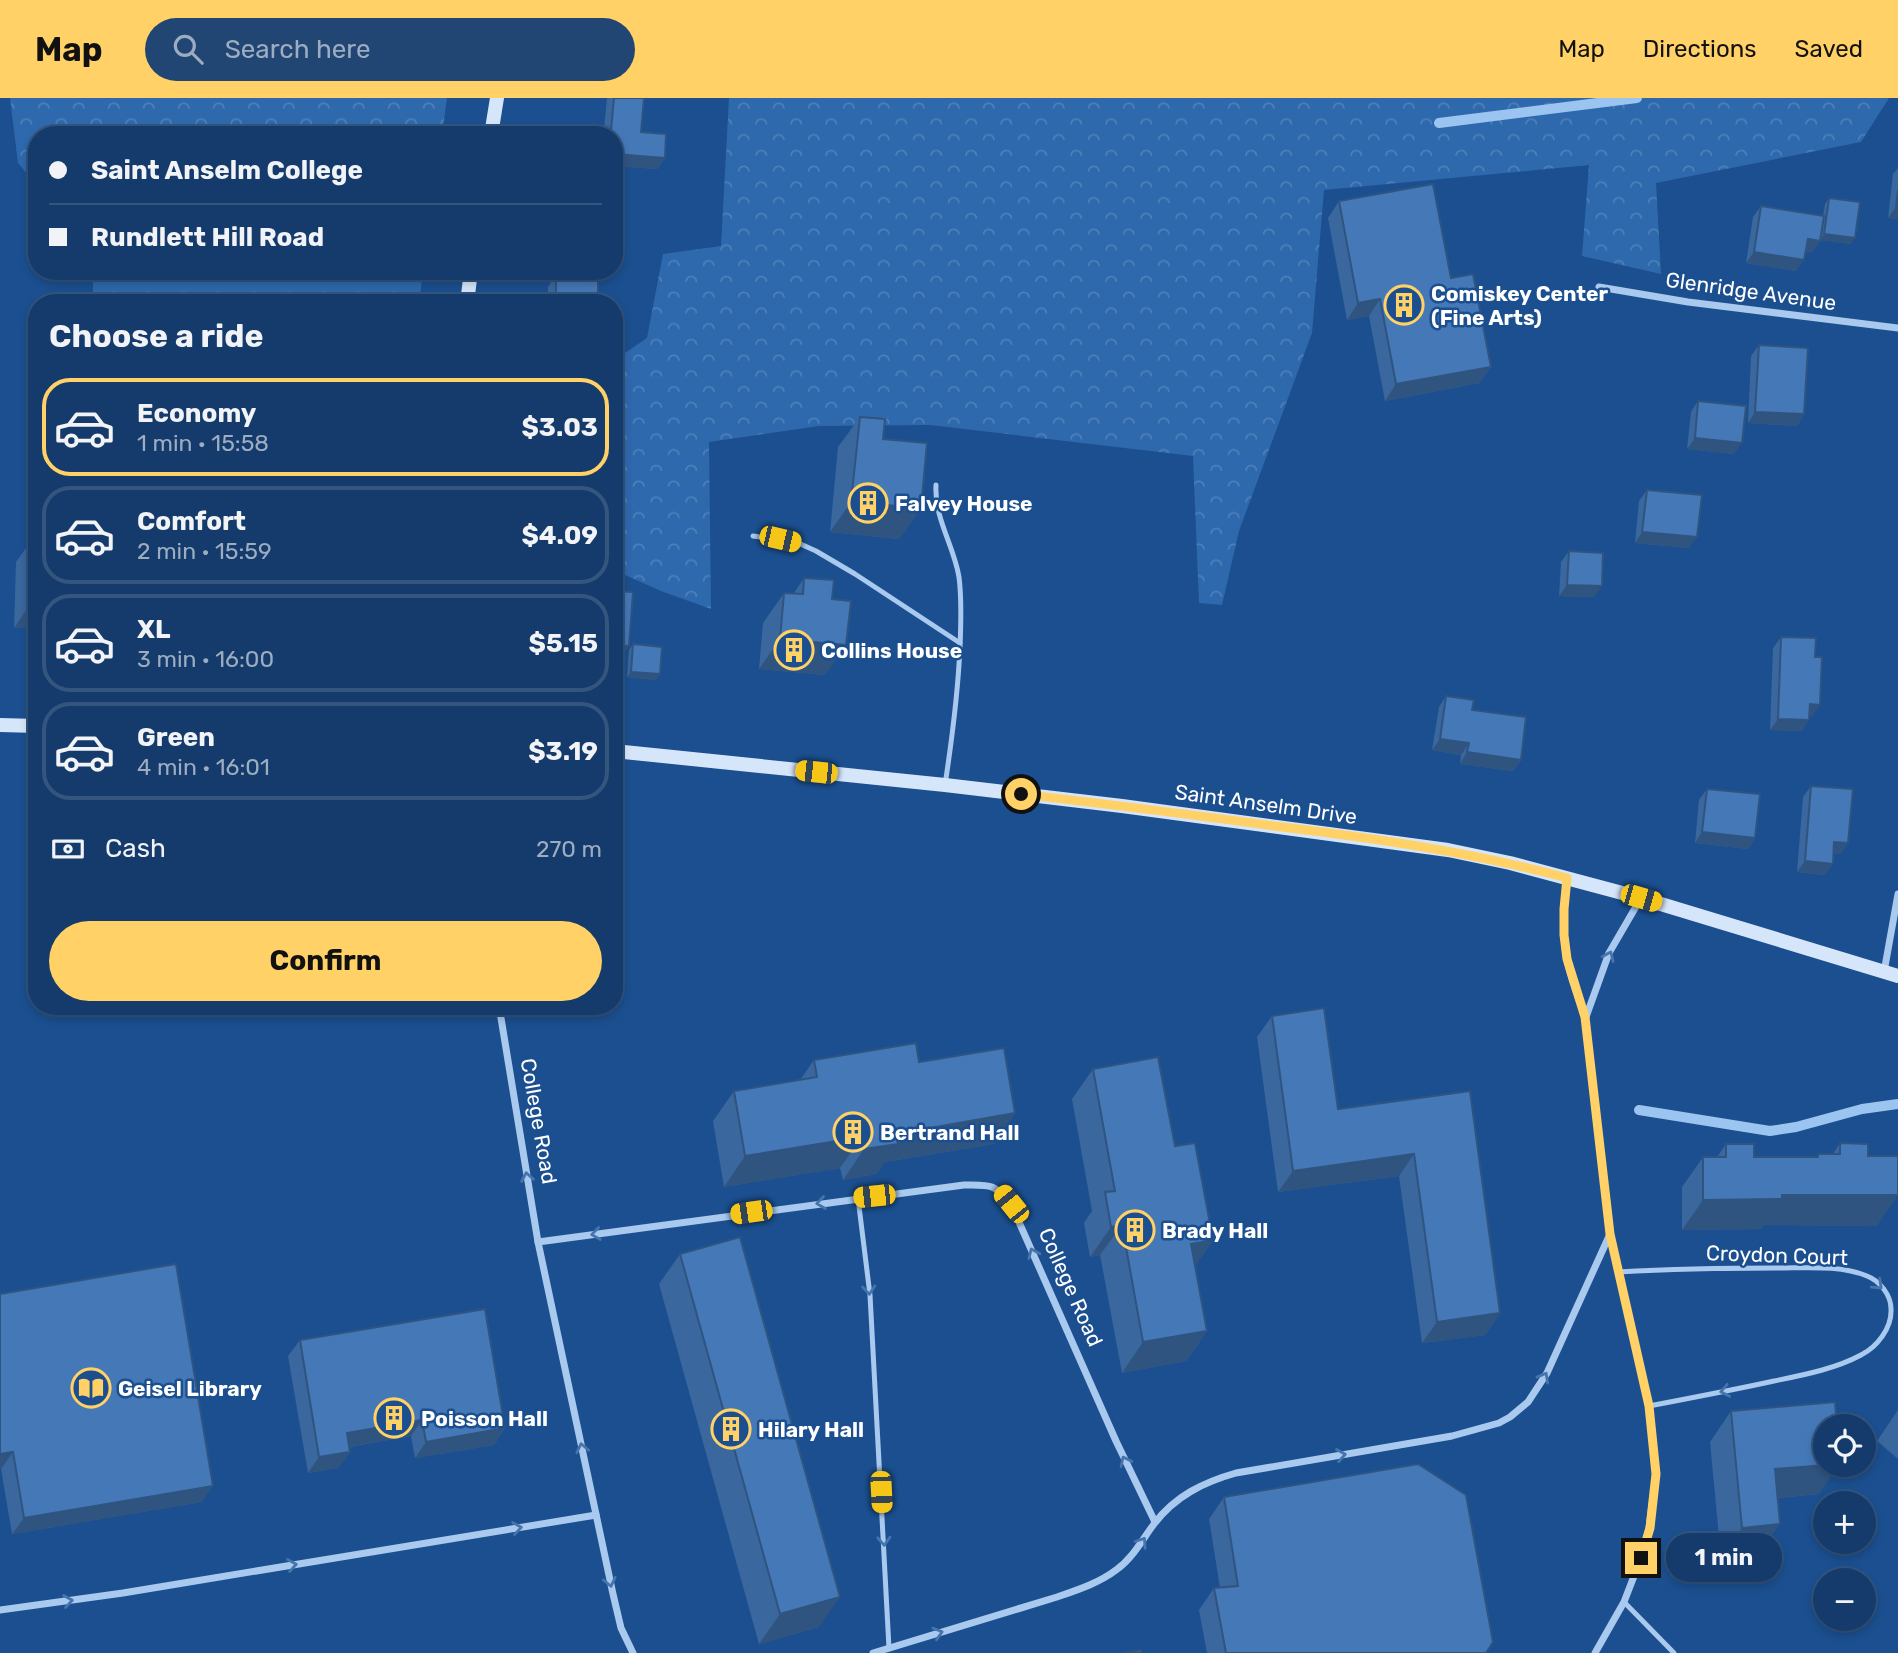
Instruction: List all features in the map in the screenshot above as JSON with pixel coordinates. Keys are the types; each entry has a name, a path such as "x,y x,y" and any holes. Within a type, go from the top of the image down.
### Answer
{"street":[{"path":"492,126 497,98"},
{"name":"Glenridge Avenue","path":"1599,286 1688,302 1898,328"},
{"path":"0,725 28,726"},
{"name":"Saint Anselm Drive","path":"623,752 945,785 1448,850 1510,863 1641,898 1891,974"},
{"path":"1567,878 1564,909 1567,959 1585,1017 1610,1234 1649,1406 1656,1474 1647,1540 1624,1602 1595,1653"},
{"path":"1891,974 1898,894"},
{"path":"1585,1017 1609,953 1641,898"},
{"name":"College Road","path":"500,1015 538,1242 621,1628 633,1653"},
{"name":"College Road","path":"538,1242 964,1185 986,1185 999,1190 1011,1204 1116,1441 1155,1522"},
{"path":"873,1653 1082,1589 1117,1570 1134,1554 1155,1522 1184,1494 1206,1482 1260,1469 1452,1436 1478,1430 1510,1417 1528,1402 1547,1373 1610,1234"},
{"path":"0,1610 123,1593 596,1515"}],"lane":[{"path":"936,485 936,504 953,551 961,603 955,716 945,785"},
{"path":"753,536 796,542 816,551 960,643"},
{"path":"858,1198 870,1294 889,1648"},
{"name":"Croydon Court","path":"1618,1272 1741,1268 1819,1268 1852,1271 1870,1277 1881,1286 1888,1295 1891,1307 1886,1331 1875,1345 1853,1359 1793,1377 1649,1406"},
{"path":"1624,1602 1674,1653"}],"green space":[{"path":"10,98 447,98 443,126 28,126 28,175 18,163"},
{"path":"729,98 1889,98 1861,142 1656,183 1661,274 1582,256 1589,165 1324,190 1312,333 1239,531 1222,605 1199,603 1193,456 930,425 819,426 709,442 711,609 623,574 623,354 647,338 663,254 721,246"},
{"path":"93,280 422,280 420,294 93,294"}],"building":[{"path":"614,98 644,98 641,132 666,134 665,158 623,155 623,126 611,126"},
{"name":"Comiskey Center (Fine Arts)","path":"1433,184 1451,278 1473,274 1491,367 1396,384 1380,299 1358,303 1339,201"},
{"path":"1829,198 1860,202 1855,238 1824,234"},
{"path":"1761,206 1824,216 1820,241 1808,239 1804,260 1754,252"},
{"path":"556,280 598,280 598,294 556,294"},
{"path":"1759,345 1808,348 1804,414 1755,412"},
{"path":"1698,401 1746,406 1742,443 1695,438"},
{"path":"860,417 885,419 883,439 927,443 921,508 851,502"},
{"path":"1647,490 1702,495 1697,537 1642,532"},
{"path":"1569,551 1603,553 1602,586 1567,585"},
{"path":"804,578 834,580 832,599 851,601 846,645 780,639 784,593 803,594"},
{"path":"623,591 633,592 629,646 623,646"},
{"path":"1781,637 1816,638 1815,657 1822,657 1820,705 1810,704 1809,720 1778,719"},
{"path":"633,644 662,647 660,674 631,672"},
{"path":"1446,696 1474,700 1472,710 1526,717 1521,760 1467,752 1469,743 1440,739"},
{"path":"1811,786 1853,789 1848,843 1834,842 1833,864 1805,861"},
{"path":"1707,789 1760,794 1755,838 1702,832"},
{"path":"1324,1008 1338,1109 1470,1091 1500,1313 1437,1322 1414,1154 1293,1171 1272,1016"},
{"path":"916,1043 919,1062 1004,1048 1015,1113 896,1134 898,1144 864,1149 862,1137 745,1156 734,1091 817,1077 814,1060"},
{"path":"1158,1057 1175,1146 1195,1143 1213,1240 1191,1244 1207,1331 1143,1342 1122,1225 1111,1227 1105,1192 1115,1191 1093,1069"},
{"path":"1840,1143 1868,1144 1868,1156 1898,1156 1898,1195 1782,1195 1782,1199 1703,1200 1703,1157 1726,1157 1726,1144 1754,1144 1754,1157 1818,1157 1818,1154 1840,1154"},
{"path":"740,1237 840,1597 780,1614 680,1254"},
{"name":"Geisel Library","path":"176,1264 213,1486 24,1518 13,1452 0,1454 0,1294"},
{"name":"Poisson Hall","path":"485,1309 505,1428 426,1442 422,1420 347,1433 350,1452 319,1457 300,1340"},
{"path":"1835,1402 1836,1414 1813,1414 1813,1466 1775,1469 1780,1524 1742,1528 1731,1411"},
{"path":"1418,1464 1466,1495 1493,1642 1486,1653 1226,1653 1214,1588 1238,1586 1224,1497"}],"waterway":[{"path":"1439,123 1637,98"},
{"path":"1639,1110 1770,1131 1796,1127 1862,1109 1898,1104"}],"place":[{"name":"Comiskey Center (Fine Arts)","path":"1404,305"},
{"name":"Falvey House","path":"868,503"},
{"name":"Collins House","path":"794,650"},
{"name":"Bertrand Hall","path":"853,1132"},
{"name":"Brady Hall","path":"1135,1230"},
{"name":"Geisel Library","path":"91,1388"},
{"name":"Poisson Hall","path":"394,1418"},
{"name":"Hilary Hall","path":"731,1429"}],"route":[{"path":"1021,794 1448,850 1567,878 1564,909 1567,959 1585,1017 1610,1234 1649,1406 1656,1474 1650,1528 1641,1558"}]}
